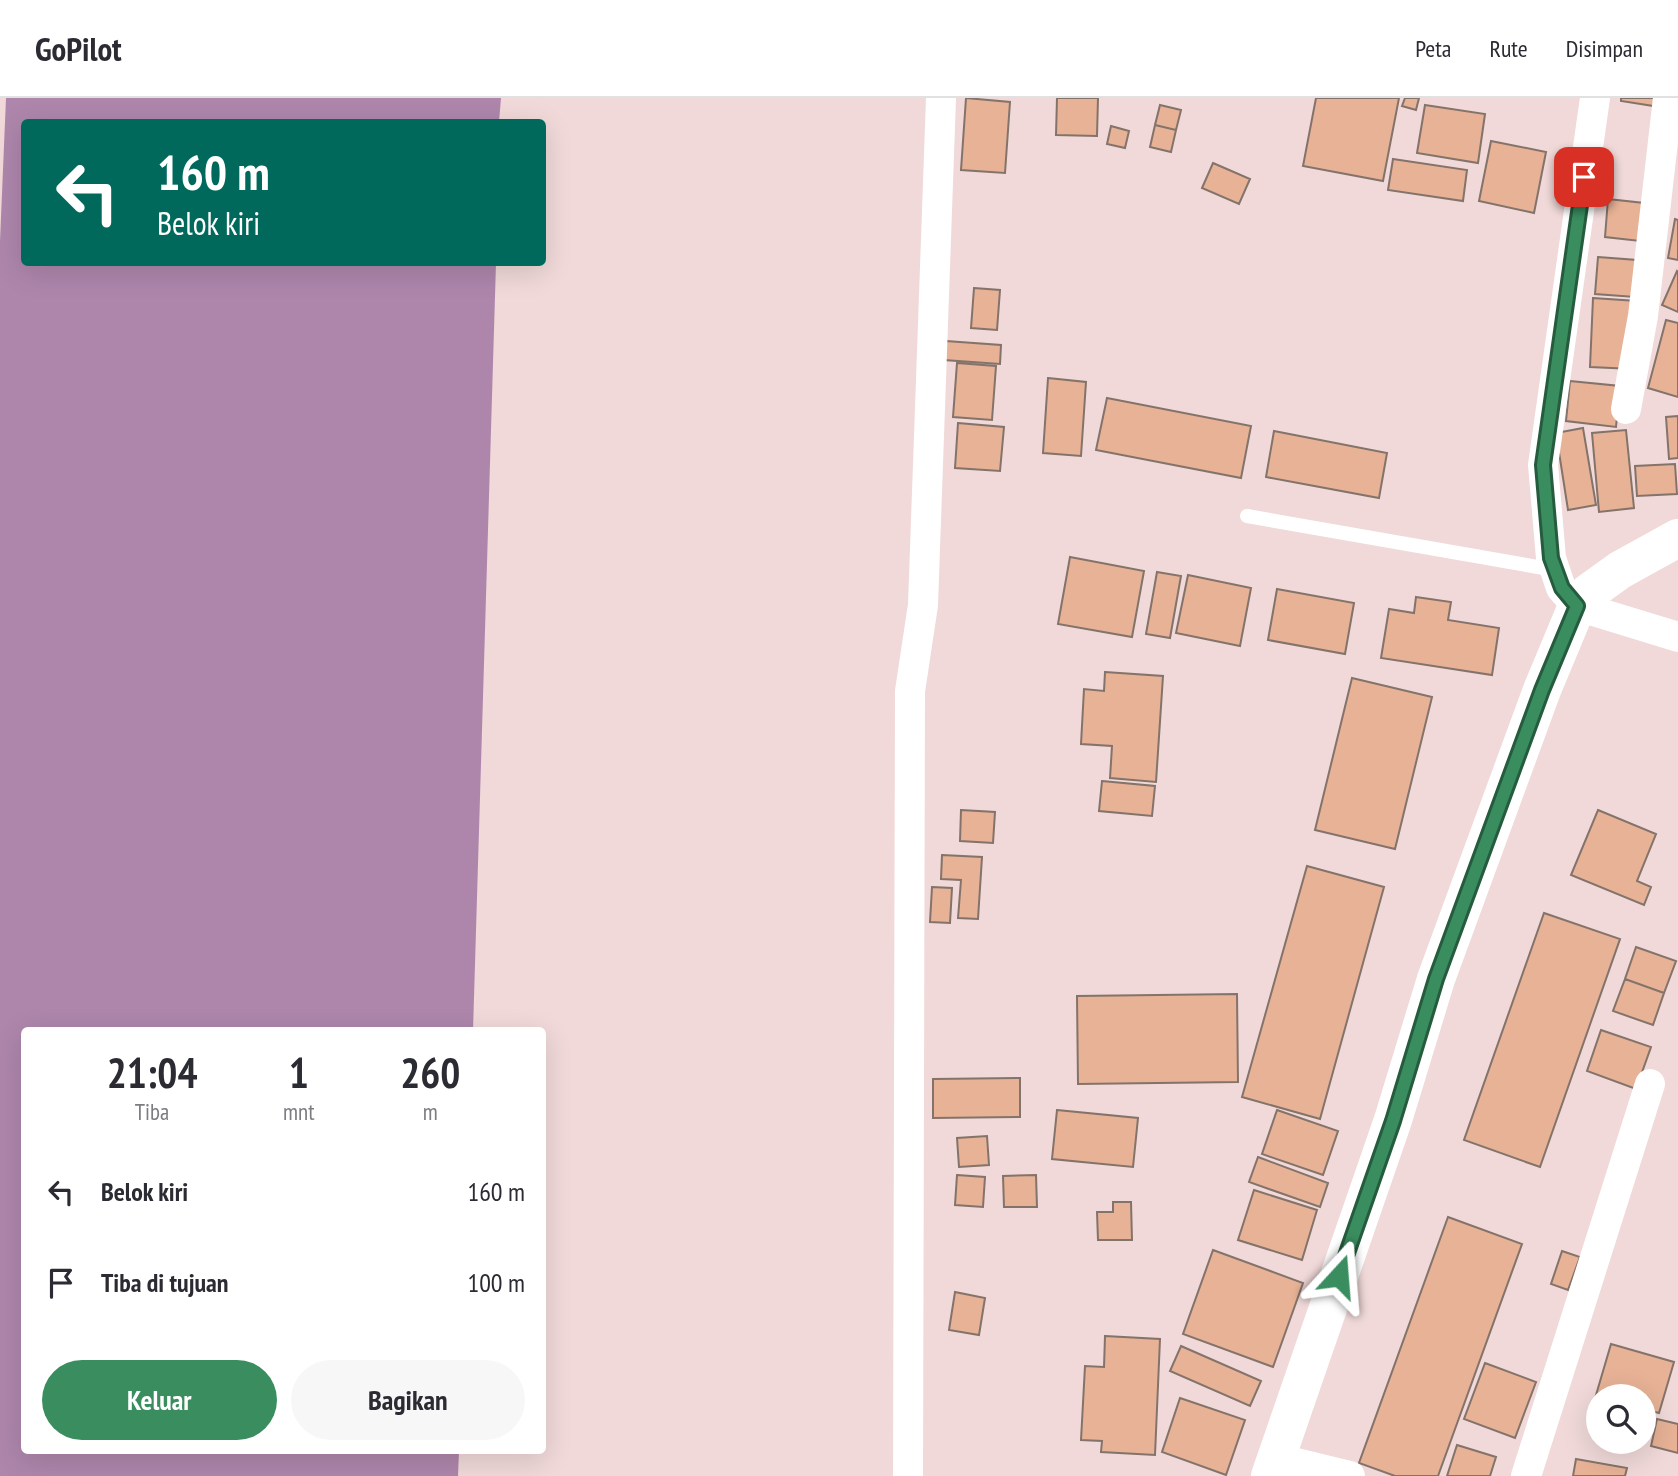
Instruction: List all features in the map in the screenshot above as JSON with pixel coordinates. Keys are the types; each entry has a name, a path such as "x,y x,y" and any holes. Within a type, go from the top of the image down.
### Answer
{"street":[{"path":"908,1476 907,987 910,691 923,606 941,98"},
{"path":"1595,98 1543,465 1551,558 1562,588 1577,606 1678,637"},
{"path":"1626,409 1643,316 1668,98"},
{"path":"1350,1476 1273,1467 1393,1121 1436,979 1542,690 1577,606 1588,593 1620,570 1678,538"},
{"path":"1526,1476 1650,1084"}],"lane":[{"path":"1247,516 1555,570"}],"shaded area":[{"path":"6,98 501,98 499,119 21,119 21,266 496,266 473,1027 21,1027 21,1454 459,1454 458,1476 0,1476 0,241"}],"building":[{"path":"966,98 1010,102 1005,173 961,170"},
{"path":"1057,98 1098,98 1097,136 1056,135"},
{"path":"1316,98 1399,98 1383,181 1303,166"},
{"path":"1405,98 1419,98 1416,110 1402,106"},
{"path":"1621,98 1662,98 1660,107 1621,101"},
{"path":"1160,105 1181,110 1176,130 1155,125"},
{"path":"1425,105 1485,114 1478,163 1417,153"},
{"path":"1155,125 1176,130 1171,152 1150,147"},
{"path":"1111,126 1129,131 1125,148 1107,144"},
{"path":"1491,141 1546,152 1534,213 1479,201"},
{"path":"1393,159 1467,170 1463,201 1388,190"},
{"path":"1213,163 1250,179 1239,204 1202,188"},
{"path":"1608,199 1644,203 1640,241 1605,237"},
{"path":"1675,219 1678,220 1678,260 1668,258"},
{"path":"1598,257 1637,260 1635,297 1595,294"},
{"path":"1678,272 1678,312 1662,305"},
{"path":"974,288 1000,290 997,330 971,328"},
{"path":"1593,298 1637,301 1633,369 1590,367"},
{"path":"1666,320 1678,323 1678,397 1648,388"},
{"path":"946,341 1001,345 1000,364 944,360"},
{"path":"957,363 996,366 992,420 953,417"},
{"path":"1048,378 1086,382 1081,456 1043,453"},
{"path":"1570,381 1620,386 1616,427 1566,421"},
{"path":"1107,398 1251,426 1241,478 1096,450"},
{"path":"1678,416 1678,458 1669,459 1666,417"},
{"path":"958,423 1004,427 1000,471 955,468"},
{"path":"1583,428 1596,505 1568,510 1556,433"},
{"path":"1626,430 1634,508 1599,512 1592,433"},
{"path":"1274,431 1387,453 1379,498 1266,477"},
{"path":"1675,464 1677,494 1637,496 1635,466"},
{"path":"1070,557 1144,571 1132,637 1058,624"},
{"path":"1157,572 1181,576 1170,638 1146,634"},
{"path":"1188,575 1251,588 1240,646 1176,633"},
{"path":"1277,589 1354,603 1345,654 1268,640"},
{"path":"1416,597 1451,602 1448,620 1499,628 1492,675 1381,658 1389,609 1414,613"},
{"path":"1105,672 1163,676 1156,782 1110,778 1112,746 1081,744 1084,689 1104,691"},
{"path":"1352,678 1432,697 1395,849 1315,830"},
{"path":"1102,781 1155,786 1152,816 1099,811"},
{"path":"961,810 995,812 993,843 960,841"},
{"path":"1598,810 1656,834 1637,881 1651,887 1644,905 1571,875"},
{"path":"942,855 982,857 978,919 958,918 961,880 941,879"},
{"path":"1307,866 1384,887 1320,1119 1242,1097"},
{"path":"932,887 952,888 950,923 930,922"},
{"path":"1544,913 1620,939 1540,1167 1464,1140"},
{"path":"1636,947 1676,961 1664,993 1625,979"},
{"path":"1625,979 1664,993 1653,1025 1613,1011"},
{"path":"1237,994 1238,1082 1078,1084 1077,996"},
{"path":"1601,1030 1651,1047 1636,1089 1587,1071"},
{"path":"1020,1078 1020,1117 933,1118 933,1079"},
{"path":"1057,1110 1138,1118 1133,1167 1052,1159"},
{"path":"1277,1110 1338,1131 1323,1175 1262,1154"},
{"path":"987,1136 989,1165 959,1167 957,1138"},
{"path":"1258,1157 1328,1183 1320,1207 1249,1182"},
{"path":"957,1175 985,1177 983,1207 955,1205"},
{"path":"1036,1175 1037,1207 1004,1207 1003,1176"},
{"path":"1254,1190 1317,1210 1302,1260 1238,1240"},
{"path":"1113,1202 1131,1202 1132,1240 1098,1240 1097,1212 1113,1212"},
{"path":"1448,1217 1522,1244 1438,1476 1395,1476 1359,1463"},
{"path":"1213,1250 1303,1283 1273,1367 1183,1334"},
{"path":"1562,1251 1580,1257 1568,1290 1551,1284"},
{"path":"955,1292 985,1298 979,1335 949,1330"},
{"path":"1105,1336 1160,1339 1155,1455 1101,1452 1102,1441 1081,1440 1085,1366 1104,1367"},
{"path":"1611,1344 1674,1362 1659,1413 1656,1412 1656,1384 1599,1384"},
{"path":"1181,1346 1261,1381 1250,1406 1170,1371"},
{"path":"1485,1363 1536,1382 1515,1438 1464,1419"},
{"path":"1180,1398 1245,1420 1226,1475 1162,1452"},
{"path":"1657,1419 1678,1424 1678,1453 1656,1447"},
{"path":"1457,1445 1496,1457 1490,1476 1447,1476"},
{"path":"1576,1459 1627,1468 1625,1476 1573,1476"}],"route":[{"path":"1339,1276 1393,1121 1436,979 1479,868 1542,690 1577,606 1562,588 1551,558 1543,465 1584,177"}]}
